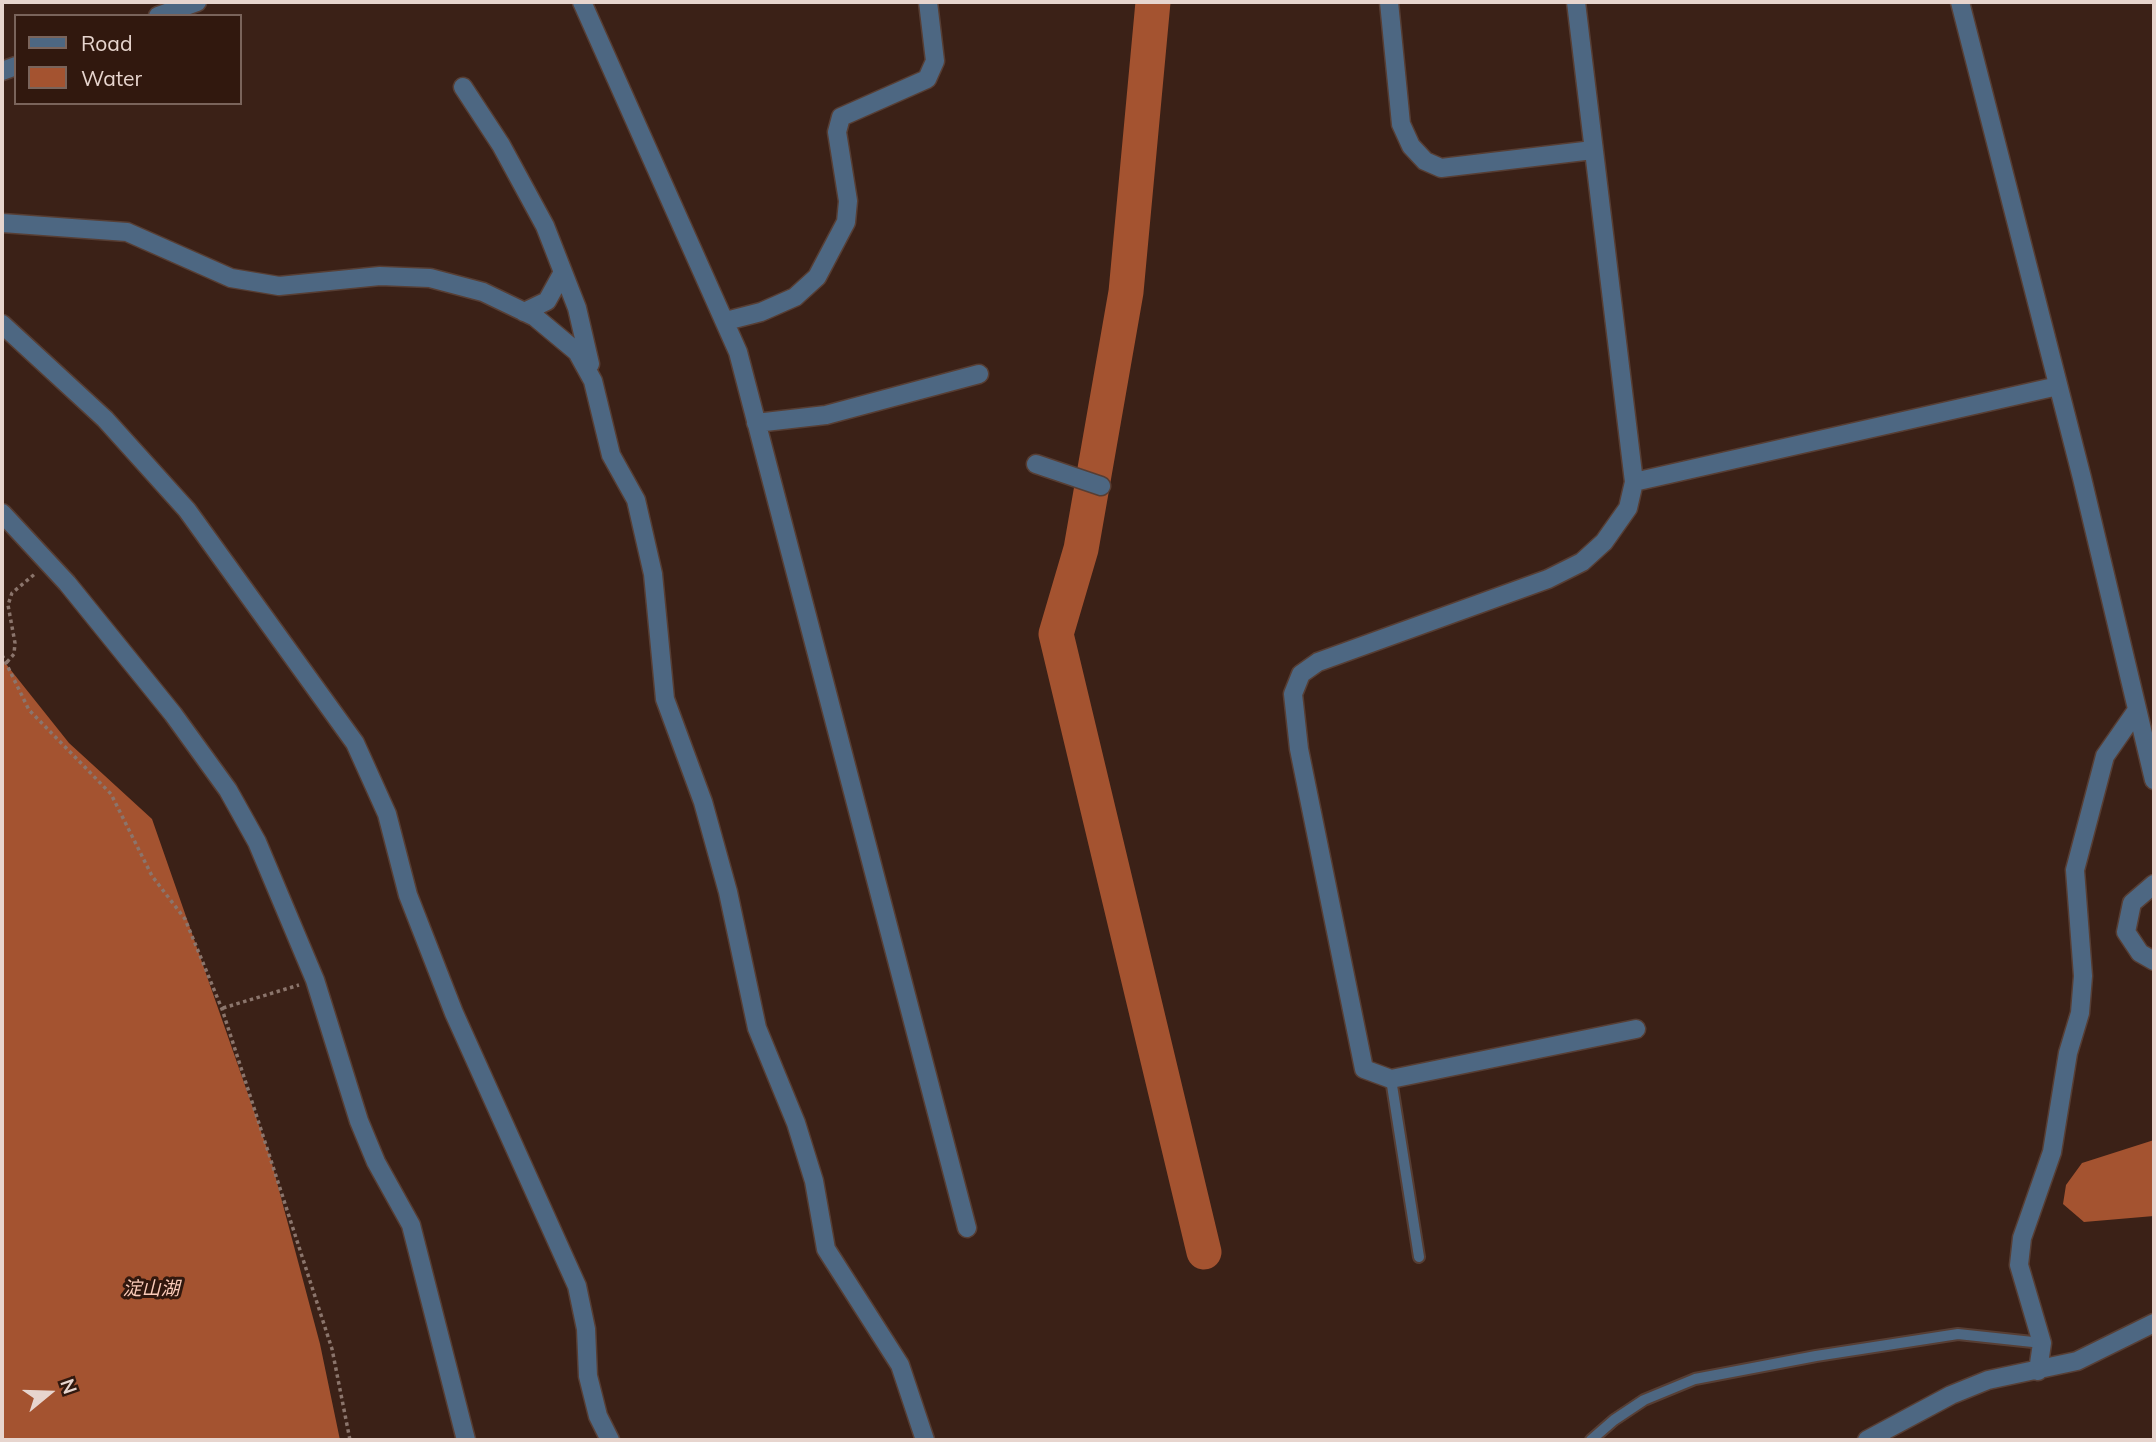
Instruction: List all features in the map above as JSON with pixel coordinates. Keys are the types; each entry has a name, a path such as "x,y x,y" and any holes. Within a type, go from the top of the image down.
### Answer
{"street":[{"path":"164,14 197,2"},
{"path":"582,2 738,352 967,1228"},
{"path":"726,321 761,312 795,296 817,277 846,222 848,201 837,132 841,117 927,79 935,61 928,2"},
{"path":"1389,2 1401,124 1411,146 1425,161 1441,168 1592,149"},
{"path":"1576,2 1634,482 1628,508 1604,542 1582,562 1548,579 1318,662 1301,674 1293,694 1299,749 1364,1069 1391,1079 1636,1029"},
{"path":"1960,2 2058,386 2154,780"},
{"path":"463,87 501,145 533,203 577,308 611,455 636,500 653,574 665,699 706,814 728,892 757,1028 796,1123 814,1181 826,1249 900,1365 925,1440"},
{"path":"2,223 127,232 231,278 279,286 380,276 430,278 483,292 524,312 577,352 593,381"},
{"path":"524,312 547,301 563,272"},
{"path":"2,324 105,419 187,510 355,743 387,814 408,895 454,1013 577,1286 586,1329 588,1376 598,1416 610,1440"},
{"path":"756,423 826,415 979,374"},
{"path":"1634,482 2058,386"},
{"path":"1036,464 1101,486"},
{"path":"2,513 49,564 173,714 228,790 262,853 314,980 359,1121 376,1162 411,1225 466,1440"},
{"path":"2038,1371 2042,1343 2019,1265 2022,1238 2052,1152 2068,1053 2080,1013 2082,976 2075,870 2105,756 2137,710"},
{"path":"2154,884 2132,903 2126,932 2140,953 2154,961"},
{"path":"1867,1440 1951,1395 1988,1380 2077,1361 2154,1323"}],"lane":[{"path":"1391,1079 1419,1257"},
{"path":"1591,1440 1614,1420 1644,1400 1695,1379 1816,1356 1958,1334 2042,1343"}],"path":[{"path":"7,663 14,654 15,643 8,605 12,593 49,564"},
{"path":"2,655 29,710 111,794 152,876 186,919 222,1009 332,1349 350,1440"},
{"path":"222,1009 314,980"}],"water":[{"name":"淀山湖","path":"2,659 69,743 152,819 271,1160 320,1344 340,1440 2,1440"},
{"path":"2154,1140 2154,1216 2084,1222 2063,1204 2066,1185 2082,1163"}],"waterway":[{"path":"1153,2 1126,292 1081,549 1056,634 1204,1252"}]}
